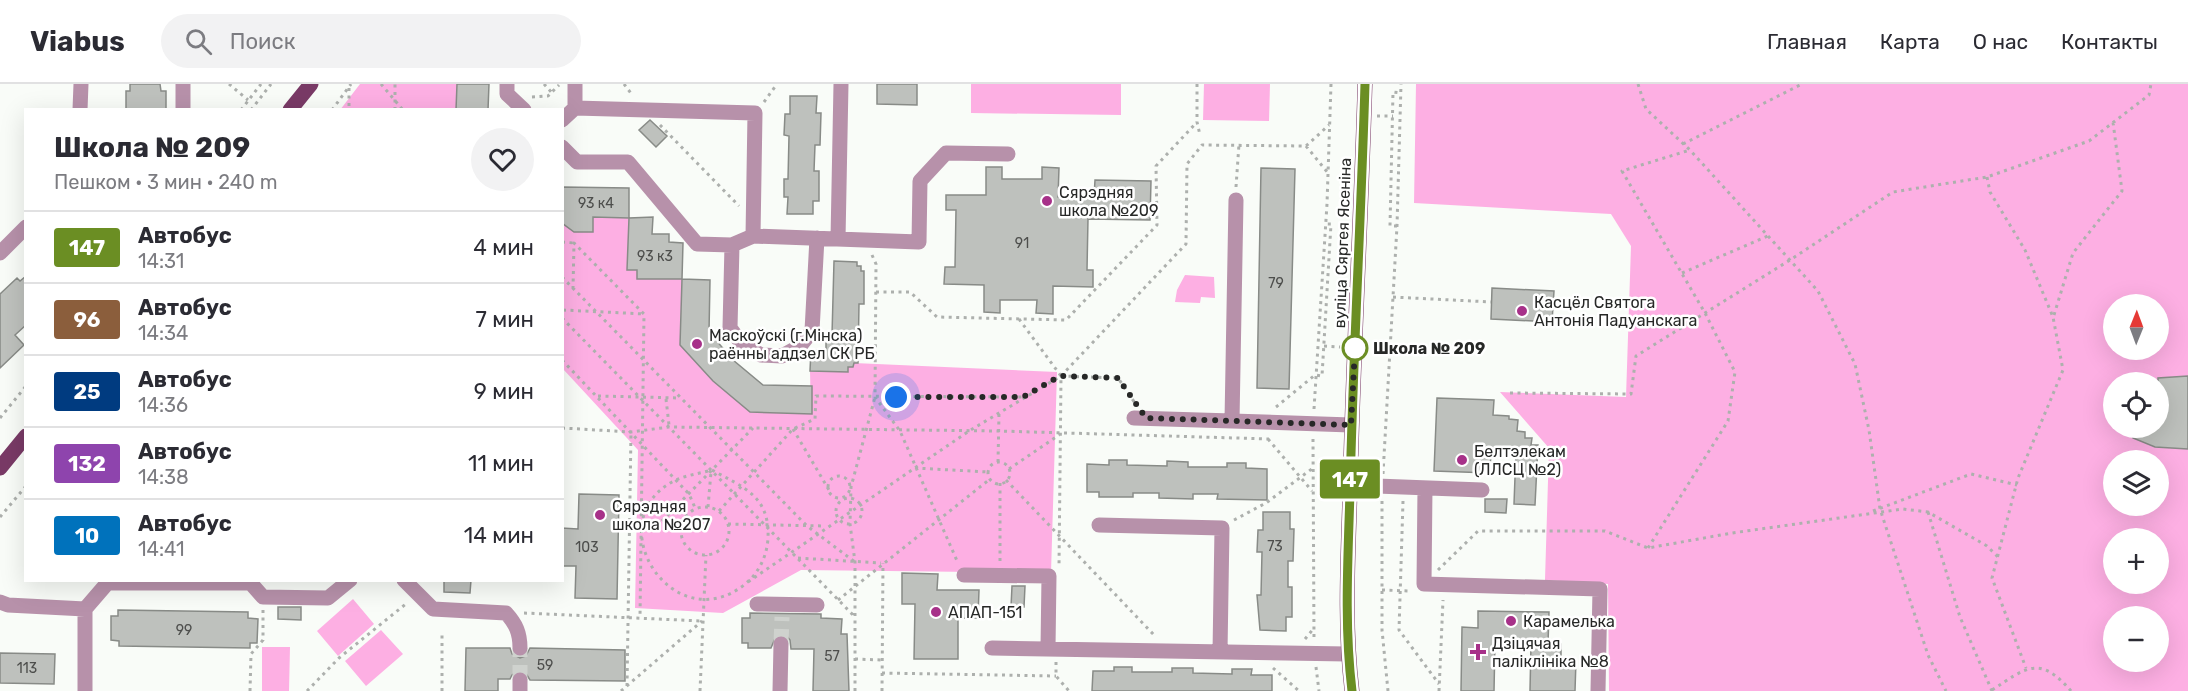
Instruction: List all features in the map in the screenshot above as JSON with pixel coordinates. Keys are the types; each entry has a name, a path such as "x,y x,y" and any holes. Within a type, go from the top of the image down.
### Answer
{"main road":[{"path":"292,108 310,84"},
{"name":"вуліца Сяргея Ясеніна","path":"1352,691 1347,654 1351,425 1361,237 1365,84"},
{"path":"0,468 24,438"}],"lane":[{"path":"80,108 81,84"},
{"path":"183,84 183,108"},
{"path":"507,84 507,94 522,108"},
{"path":"575,84 575,108"},
{"path":"838,239 841,84"},
{"path":"564,118 575,108 755,113 753,228"},
{"path":"564,149 577,162 628,162 697,244 732,245 753,228 817,238 919,242 920,181 946,153 1008,154"},
{"path":"1232,421 1236,200"},
{"path":"0,253 24,229"},
{"path":"732,245 730,328 742,344 761,355 782,356 800,346 812,331 817,238"},
{"path":"1140,418 1351,425"},
{"path":"1350,485 1482,490"},
{"path":"1425,488 1424,584 1600,589 1598,691"},
{"path":"1099,525 1222,528 1220,652"},
{"path":"964,575 1049,576 1052,649"},
{"path":"85,691 85,609 110,582 248,582 263,597 328,598 348,582"},
{"path":"406,582 433,609 506,613 514,621 520,636 520,648"},
{"path":"0,602 8,605 85,609"},
{"path":"757,604 782,611 817,605"},
{"path":"780,691 781,644"},
{"path":"992,648 1347,654"}],"path":[{"path":"229,84 248,100"},
{"path":"242,108 261,84"},
{"path":"253,108 271,84"},
{"path":"381,84 401,108"},
{"path":"395,84 395,108"},
{"path":"544,84 552,93"},
{"path":"540,98 552,93 559,84"},
{"path":"624,84 753,228"},
{"path":"755,113 777,84"},
{"path":"1197,84 1197,122 1200,135"},
{"path":"1319,691 1315,653 1313,468 1315,375 1328,173 1331,84"},
{"path":"1388,691 1382,630 1382,486 1397,226 1401,84"},
{"path":"1638,84 1646,109 1689,150 1818,291 1855,364 1869,430 1880,510 1928,655 1946,691"},
{"path":"1683,144 1802,84"},
{"path":"1510,393 1631,394 1636,356 1790,260 1893,192 1987,177 2089,141 2149,95 2151,84"},
{"path":"333,108 350,85"},
{"path":"349,108 350,85"},
{"path":"1397,226 1390,226 1394,92 1401,93"},
{"path":"876,292 910,292 938,317 1066,320 1157,225 1156,166 1197,122"},
{"path":"2053,317 2073,253 2122,191 2113,122"},
{"path":"748,582 763,560 767,526 760,506 743,485 712,470 676,480 656,497 643,522 642,532 646,558 655,575 678,592 703,599 724,596 748,582 790,551 969,431 1060,376 1186,244 1187,164 1202,144 1306,146 1329,125"},
{"path":"1236,200 1239,144"},
{"path":"1306,146 1328,173"},
{"path":"1648,548 1728,422 1735,372 1705,313 1622,171 1689,150"},
{"path":"1987,177 1990,192 2025,250 2053,317 2063,370 2017,484 1992,578 2026,668"},
{"path":"1313,493 1303,478 1269,440 1259,422 1315,375 1322,376 1331,224 1325,224"},
{"path":"1682,273 1768,236"},
{"path":"794,429 832,496 839,498 849,494 875,397 876,264 864,240"},
{"path":"564,242 574,243 644,314 640,617"},
{"path":"573,289 574,243"},
{"path":"564,279 807,526 855,562"},
{"path":"1392,297 1491,302"},
{"path":"564,310 644,314"},
{"path":"1019,318 1060,376 1059,577"},
{"path":"564,320 855,617"},
{"path":"564,362 689,494 696,510"},
{"path":"1060,376 1118,378 1140,418"},
{"path":"0,418 24,388"},
{"path":"598,396 680,399"},
{"path":"719,511 794,429 815,418 816,396 1023,397"},
{"path":"875,397 900,431 964,575"},
{"path":"666,398 669,427"},
{"path":"998,462 999,413"},
{"path":"564,428 631,432 669,427 999,431 1269,440"},
{"path":"662,521 754,427"},
{"path":"627,686 631,432"},
{"path":"990,479 1000,483 1006,480 1009,469 1061,434"},
{"path":"998,462 1009,469"},
{"path":"990,479 988,472 992,465 998,462"},
{"path":"915,468 988,472"},
{"path":"1222,528 1303,478 1313,468"},
{"path":"708,508 712,470"},
{"path":"1424,584 1478,531 1605,531 1648,548 1732,533 1866,514 1971,474 2017,484"},
{"path":"829,490 831,479 838,476 845,477 851,487 850,524 855,562 855,691"},
{"path":"838,600 990,479"},
{"path":"1006,480 1169,651"},
{"path":"1000,483 1000,575"},
{"path":"1403,487 1399,630 1439,684"},
{"path":"0,517 24,488"},
{"path":"850,498 861,505"},
{"path":"850,498 839,503 837,510 839,518 850,524"},
{"path":"850,524 859,518 861,505"},
{"path":"708,508 719,511 728,525 726,543 718,552 706,555 693,552 684,542 683,523 696,510 708,508"},
{"path":"1880,510 1903,509 1928,512 1987,546 1998,557"},
{"path":"1928,512 1960,616 1991,691 2026,668 2038,667 2058,677 2071,691"},
{"path":"643,522 683,523"},
{"path":"728,525 827,526"},
{"path":"700,691 706,555"},
{"path":"797,558 883,563"},
{"path":"882,691 883,563"},
{"path":"1439,691 1444,584"},
{"path":"307,691 339,658 418,594"},
{"path":"250,691 251,654 263,640 263,597"},
{"path":"506,613 628,616 702,621"},
{"path":"621,691 702,621"},
{"path":"442,632 442,691"},
{"path":"1052,649 1056,676 1069,691"},
{"path":"1256,652 1299,691"},
{"path":"855,659 882,660"},
{"path":"882,673 1056,676"}],"shaded area":[{"path":"360,84 457,84 456,108 342,108"},
{"path":"971,84 1121,84 1121,115 971,113"},
{"path":"1204,84 1270,84 1269,121 1203,120"},
{"path":"1416,84 2188,84 2188,691 1609,691 1608,584 1545,580 1549,448 1500,392 1626,397 1631,246 1611,214 1414,203"},
{"path":"593,217 629,218 627,270 637,270 638,278 682,279 680,345 713,381 750,412 811,414 810,371 848,372 848,367 853,367 854,363 1057,372 1051,573 801,570 723,613 635,608 638,450 564,370 564,223 593,232"},
{"path":"1185,275 1214,277 1215,298 1201,297 1200,303 1175,302 1177,290"},
{"path":"353,599 374,624 338,656 317,631"},
{"path":"381,630 403,654 366,686 345,661"},
{"path":"262,647 290,647 289,691 262,691"}],"building":[{"path":"130,84 160,84 161,91 166,91 166,108 126,108 126,91 130,91"},
{"path":"457,84 489,84 488,108 456,108"},
{"path":"877,84 917,84 917,105 877,104"},
{"path":"790,96 817,96 816,113 821,113 820,145 815,145 814,171 819,171 819,201 813,201 813,214 787,214 788,197 784,197 784,179 788,179 789,136 784,135 785,114 790,114"},
{"path":"650,120 667,136 656,147 639,130"},
{"path":"986,167 1002,167 1002,179 1042,179 1042,167 1059,168 1058,197 1094,197 1095,180 1151,181 1150,220 1088,219 1087,270 1093,270 1093,287 1053,286 1053,314 1036,313 1037,300 1000,300 1000,313 984,312 984,285 944,284 945,267 955,267 956,210 946,210 946,195 986,195"},
{"path":"1261,168 1295,169 1289,389 1257,388"},
{"path":"564,187 629,188 629,218 593,217 593,232 574,232 564,224"},
{"path":"653,217 652,234 669,234 669,242 683,243 682,279 637,279 637,270 627,270 629,218"},
{"path":"834,261 857,262 857,266 861,266 861,271 864,271 864,304 859,304 858,363 854,363 853,367 848,367 848,372 810,371 811,350 826,350 826,334 832,335"},
{"path":"17,278 20,281 24,278 24,327 15,335 24,345 0,368 0,294"},
{"path":"682,279 710,280 709,332 733,360 763,385 812,386 812,414 750,412 713,381 680,345"},
{"name":"Касцёл Святога Антонія Падуанскага","path":"1492,288 1554,291 1552,322 1491,319"},
{"path":"2188,376 2188,449 2155,447 2133,438 2169,438 2169,377"},
{"name":"Белтэлекам (ЛЛСЦ №2)","path":"1437,398 1494,400 1493,415 1509,416 1509,419 1518,420 1517,431 1525,432 1525,438 1532,438 1531,445 1538,445 1535,505 1514,504 1516,450 1491,448 1490,473 1434,471"},
{"path":"1109,460 1127,460 1127,465 1167,466 1167,461 1188,462 1188,467 1227,467 1227,463 1246,463 1246,468 1267,469 1267,500 1217,499 1218,494 1193,494 1193,499 1159,498 1159,493 1133,493 1133,497 1099,497 1099,492 1087,492 1087,464 1109,465"},
{"path":"579,494 619,495 617,599 575,598 576,566 564,566 564,528 578,529"},
{"path":"1485,499 1507,499 1506,513 1485,512"},
{"path":"1263,512 1290,512 1290,529 1294,529 1293,561 1288,561 1288,587 1292,587 1292,617 1286,617 1286,631 1260,630 1257,595 1261,595 1262,552 1257,552 1258,530 1263,530"},
{"path":"902,573 938,574 937,590 979,590 978,618 958,618 958,659 914,659 915,604 902,604"},
{"path":"444,582 471,582 470,593 444,592"},
{"path":"1012,586 1025,586 1024,607 1011,607"},
{"path":"278,607 301,607 301,620 278,619"},
{"path":"118,610 248,612 248,618 258,619 257,643 250,643 250,648 119,646 119,641 111,640 111,616 118,616"},
{"name":"Дзіцячая паліклініка №8","path":"1478,611 1549,612 1548,644 1561,644 1561,660 1576,660 1575,691 1530,691 1531,644 1495,642 1494,691 1461,691 1462,627 1478,628"},
{"path":"750,613 821,614 821,618 842,619 841,634 847,634 849,691 813,691 814,649 791,649 790,640 786,635 776,636 771,648 748,648 748,643 742,643 742,618 750,618"},
{"path":"466,648 510,648 512,654 520,658 526,656 530,648 625,650 625,681 530,680 525,672 519,670 510,679 498,679 498,691 465,691"},
{"path":"0,653 55,654 54,684 0,683"},
{"path":"1114,667 1132,667 1132,672 1172,672 1172,668 1193,668 1193,673 1232,674 1232,669 1252,669 1251,675 1272,675 1272,691 1092,691 1093,671 1114,671"}],"tunnel":[{"path":"781,644 782,617"},
{"path":"520,648 520,680"}],"bus line":[{"name":"147","path":"1352,691 1347,654 1351,425 1362,225 1365,84"}],"place":[{"name":"Сярэдняя школа №209","path":"1047,201"},
{"name":"Касцёл Святога Антонія Падуанскага","path":"1522,311"},
{"name":"Маскоўскі (г.Мінска) раённы аддзел СК РБ","path":"697,344"},
{"name":"Школа № 209","path":"1355,348"},
{"name":"Белтэлекам (ЛЛСЦ №2)","path":"1462,460"},
{"name":"Сярэдняя школа №207","path":"600,515"},
{"name":"АПАП-151","path":"936,612"},
{"name":"Карамелька","path":"1511,621"},
{"name":"Дзіцячая паліклініка №8","path":"1478,652"}],"route":[{"path":"896,397 1023,397 1060,376 1118,378 1146,418 1351,425 1355,348"}]}
